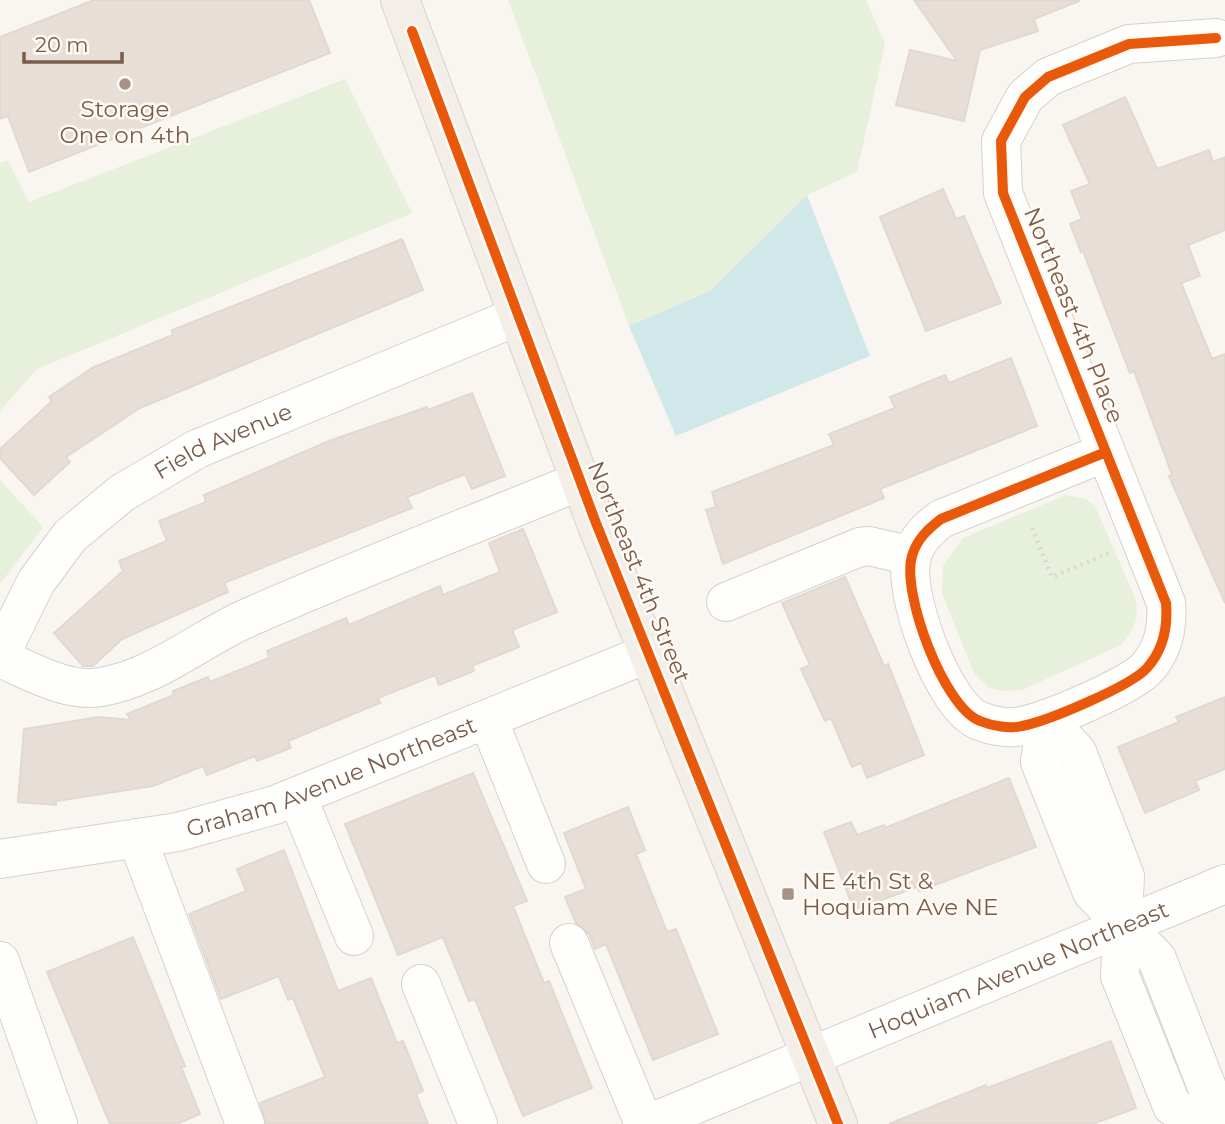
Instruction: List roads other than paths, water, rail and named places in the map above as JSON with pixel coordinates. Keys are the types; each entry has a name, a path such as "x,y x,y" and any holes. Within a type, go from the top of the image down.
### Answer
{"main road":[{"name":"Northeast 4th Street","path":"400,0 580,481 838,1124"}],"street":[{"name":"Northeast 4th Place","path":"1106,453 941,519 924,533 912,556 909,579 912,599 947,687 963,710 979,721 1005,727 1020,727 1046,719 1125,683 1146,670 1158,653 1167,627 1166,603 1003,193 1002,141 1025,97 1048,77 1129,44 1222,34"},
{"name":"Field Avenue","path":"0,657 36,582 63,545 122,493 197,449 517,316"},
{"path":"0,657 73,687 100,688 154,670 243,620 580,481"},
{"path":"726,602 860,548 869,546 912,556"},
{"name":"Graham Avenue Northeast","path":"0,859 178,832 298,796 649,653"},
{"path":"488,719 546,863"},
{"path":"1046,719 1077,752 1125,876 1125,926 1120,976 1172,1106 1200,1124"},
{"path":"298,796 354,936"},
{"path":"137,838 245,1124"},
{"name":"Hoquiam Avenue Northeast","path":"646,1124 1225,884"},
{"path":"1125,926 1157,959 1210,1095 1206,1124"},
{"path":"569,943 646,1124"},
{"path":"0,961 13,1034 58,1124"},
{"path":"421,984 478,1124"},
{"path":"1214,1124 1225,1119"}],"water":[{"path":"807,195 870,356 676,436 629,326 710,291"}],"place":[{"name":"Storage One on 4th","path":"125,84"},
{"name":"NE 4th St & Hoquiam Ave NE","path":"788,894"}]}
